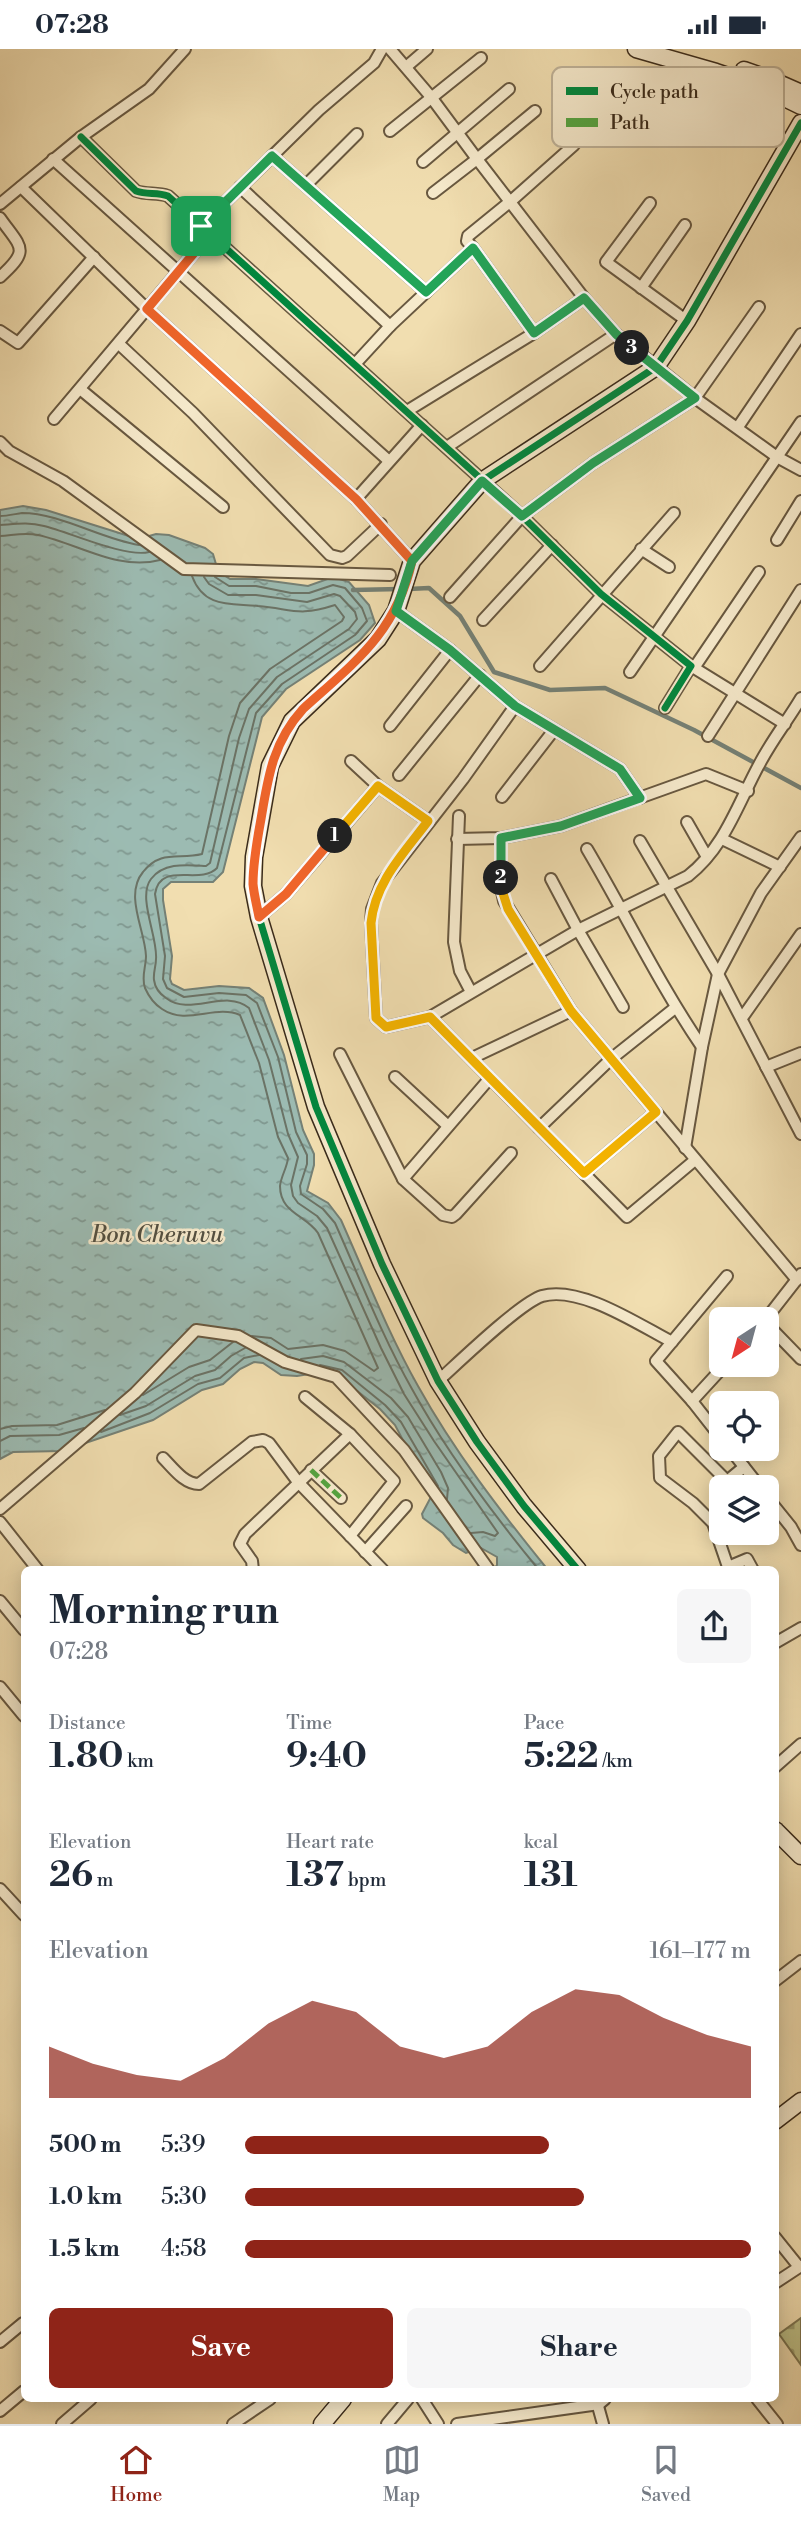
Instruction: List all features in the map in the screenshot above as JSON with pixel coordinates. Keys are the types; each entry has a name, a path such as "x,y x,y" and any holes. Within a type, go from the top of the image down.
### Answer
{"street":[{"path":"0,204 81,137 149,89 185,49"},
{"path":"201,226 319,110 374,64 382,49"},
{"path":"390,49 431,97 584,298 616,334 695,398 777,457 801,470"},
{"path":"405,67 427,49"},
{"path":"636,49 699,67"},
{"path":"671,49 731,67"},
{"path":"390,131 481,58"},
{"path":"784,86 801,93"},
{"path":"423,162 509,89"},
{"path":"784,98 801,106"},
{"path":"433,193 535,111"},
{"path":"575,1566 524,1506 477,1442 438,1381 382,1264 316,1107 259,917 253,886 254,857 270,766 292,721 370,648 398,605 411,568 482,481 656,367 687,321 801,123"},
{"path":"306,185 357,134"},
{"path":"81,137 136,191 144,194 159,192 169,196 522,516 601,594 693,667 785,724"},
{"path":"534,333 467,241 468,236 572,147"},
{"path":"272,156 426,292"},
{"path":"54,159 389,461"},
{"path":"21,187 147,309 356,499 381,524 411,568"},
{"path":"240,187 390,326"},
{"path":"650,203 606,262 687,321"},
{"path":"0,277 16,262 21,252 20,246 2,225"},
{"path":"641,288 685,225"},
{"path":"54,419 210,234"},
{"path":"355,364 390,326 473,248"},
{"path":"0,331 18,343 94,257"},
{"path":"407,411 534,333 584,298"},
{"path":"450,597 522,516 593,463 695,398 759,307"},
{"path":"447,447 616,334"},
{"path":"738,427 801,334"},
{"path":"119,344 193,413 330,555 342,558 347,556 381,524"},
{"path":"80,389 223,507"},
{"path":"630,671 801,422"},
{"path":"356,499 422,425"},
{"path":"0,442 9,451 63,481 184,569 390,575"},
{"path":"776,540 801,501"},
{"path":"540,666 674,513"},
{"path":"483,620 552,545"},
{"path":"641,549 669,567"},
{"path":"665,708 759,572"},
{"path":"708,736 734,691 801,590"},
{"path":"398,605 515,706 620,769 640,798"},
{"path":"390,726 450,650"},
{"path":"399,775 480,675"},
{"path":"515,706 463,779 382,883 372,909 371,923 376,1018 386,1027 430,1017 578,930 688,876 722,839 761,761 801,698"},
{"path":"502,797 554,730"},
{"path":"351,761 378,786 428,821"},
{"path":"457,839 501,838 561,826 706,774 748,791"},
{"path":"259,917 286,894 378,786"},
{"path":"459,816 454,941 460,971 471,992"},
{"path":"687,822 707,857"},
{"path":"685,1148 718,974 761,893 801,837"},
{"path":"501,838 501,887 504,901 571,1011 695,1160 799,1277 776,1307"},
{"path":"722,839 780,867"},
{"path":"640,841 718,974 801,1134"},
{"path":"587,849 675,1008 702,1048"},
{"path":"551,879 623,1007"},
{"path":"742,1018 801,934"},
{"path":"539,1128 611,1059 675,1008"},
{"path":"472,1058 571,1011"},
{"path":"430,1017 627,1217 695,1160"},
{"path":"766,1067 801,1053"},
{"path":"340,1054 403,1179 443,1215 452,1217 511,1153"},
{"path":"395,1077 448,1126"},
{"path":"403,1179 489,1078"},
{"path":"584,1173 656,1112"},
{"path":"709,1423 656,1361 727,1276"},
{"path":"438,1381 522,1308 541,1296 562,1294 589,1300 672,1342"},
{"path":"0,1509 135,1393 196,1330 238,1336 285,1361 336,1377 404,1450 486,1566"},
{"path":"779,1335 801,1359"},
{"path":"692,1401 714,1377"},
{"path":"305,1397 350,1434 394,1481 349,1536"},
{"path":"728,1566 713,1523 693,1503 660,1478 659,1456 678,1432 727,1481 744,1467"},
{"path":"253,1566 253,1561 241,1547 240,1540 350,1434"},
{"path":"163,1458 194,1485 199,1484 252,1442 263,1440 269,1443 299,1482 379,1566"},
{"path":"739,1461 750,1475"},
{"path":"311,1470 341,1497"},
{"path":"365,1552 405,1506"},
{"path":"779,1512 801,1545"},
{"path":"791,1527 801,1519"},
{"path":"0,1523 35,1566"},
{"path":"730,1566 747,1559 751,1566"},
{"path":"0,1601 21,1626"},
{"path":"779,1641 801,1628"},
{"path":"0,1687 21,1712"},
{"path":"779,1763 801,1744"},
{"path":"779,1834 801,1856"},
{"path":"0,1889 21,1912"},
{"path":"779,1978 801,1961"},
{"path":"779,2117 801,2101"},
{"path":"779,2242 800,2267 779,2280"},
{"path":"0,2342 21,2325"},
{"path":"0,2411 21,2394"},
{"path":"62,2424 88,2402"},
{"path":"233,2424 266,2402"},
{"path":"322,2424 340,2402"},
{"path":"387,2424 405,2402"},
{"path":"424,2402 438,2424"},
{"path":"457,2424 594,2402"},
{"path":"600,2402 603,2424"},
{"path":"759,2402 777,2424"}],"green space":[{"path":"801,2318 801,2365 779,2334"}],"water":[{"name":"Bon Cheruvu","path":"23,506 46,510 132,537 169,535 205,548 213,554 218,571 230,579 256,579 308,586 333,577 349,582 369,605 375,623 360,640 286,689 262,717 223,872 213,882 171,882 163,889 172,956 170,979 172,984 184,990 219,986 249,988 263,998 284,1055 303,1130 314,1154 307,1191 328,1203 341,1220 397,1346 432,1410 479,1481 545,1566 496,1566 497,1557 481,1548 466,1553 453,1545 443,1533 423,1518 422,1514 432,1495 395,1425 380,1409 338,1376 322,1372 297,1376 281,1375 263,1363 254,1362 240,1369 223,1384 202,1390 153,1420 62,1451 13,1452 0,1459 0,510"}],"waterway":[{"path":"409,589 429,588 460,616 494,672 550,690 605,688 694,730 801,788"},
{"path":"353,590 400,589"}],"marked path":[{"path":"311,1470 341,1498"}],"cycle path":[{"path":"575,1566 524,1506 477,1442 438,1381 382,1264 316,1107 259,917 253,886 254,857 270,766 292,721 378,639 396,611 412,561 482,481 656,367 687,321 801,123"},
{"path":"81,137 136,191 168,196 522,516 601,594 691,666 665,708"}],"route":[{"path":"201,226 210,234 147,309 356,499 412,561 396,611 378,639 362,657 303,709 292,721 279,745 270,766 254,857 253,886 259,917 286,894 378,786 428,821 382,883 372,909 376,1018 386,1027 430,1017 584,1173 656,1112 571,1011 508,909 501,887 501,838 561,826 640,798 620,769 515,706 450,650 396,611 409,575 412,561 482,481 522,516 593,463 695,398 616,334 584,298 534,333 473,248 426,292 272,156 201,226"}]}
